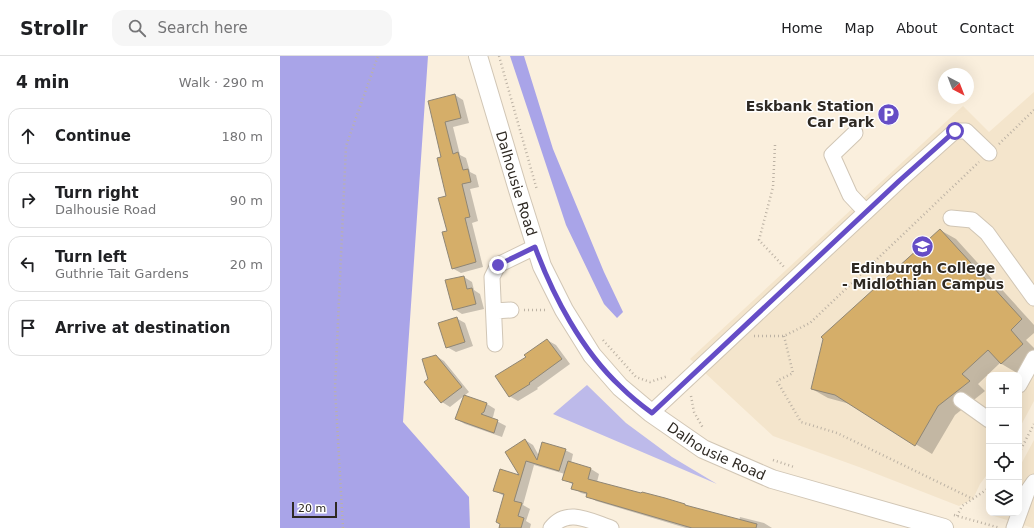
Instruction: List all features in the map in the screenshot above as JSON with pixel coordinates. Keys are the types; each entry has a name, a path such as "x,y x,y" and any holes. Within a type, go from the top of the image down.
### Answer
{"main road":[{"name":"Dalhousie Road","path":"478,56 542,266 564,310 592,355 620,387 652,413 703,449 772,479 914,524 950,521"}],"street":[{"path":"652,413 795,278 955,131 966,131 989,153"},
{"path":"855,133 832,155 850,195 866,212"},
{"path":"951,218 972,220 987,233 1034,298"},
{"path":"495,344 492,277 498,265 535,247"},
{"path":"494,310 510,310"},
{"path":"1022,380 1034,358"},
{"path":"961,400 986,418"},
{"path":"1014,528 1029,489"},
{"path":"550,528 556,521 564,517 574,516 611,528"}],"path":[{"path":"342,528 335,388 346,146 378,56"},
{"path":"499,56 538,193"},
{"path":"733,337 784,336 810,323 1034,110"},
{"path":"775,146 773,188 759,240 795,278"},
{"path":"510,310 564,310"},
{"path":"600,335 636,376 650,382 669,376 691,396 694,412 704,429"},
{"path":"784,336 793,373 777,381 801,422 837,433 973,498"},
{"path":"1022,447 1034,424"},
{"path":"772,460 801,469"},
{"path":"950,521 958,516 962,506 986,490"},
{"path":"950,521 958,516 1001,528"}],"shaded area":[{"path":"280,56 428,56 403,422 469,497 470,528 280,528"},
{"path":"510,56 524,56 553,149 604,272 623,312 617,318 604,304 566,225"},
{"name":"Edinburgh College - Midlothian Campus","path":"1034,92 1034,401 1022,423 1022,372 986,372 986,476 980,484 973,499 959,506 859,467 773,436 690,359 963,106 989,132"},
{"path":"587,385 626,423 672,457 717,484 553,414"},
{"path":"1034,440 1034,528 994,516 1022,516 1022,462"}],"building":[{"path":"455,94 461,118 445,122 453,154 458,152 463,170 468,169 471,182 462,184 470,217 465,218 476,262 452,269 442,232 447,231 438,198 446,196 437,158 441,157 428,101"},
{"path":"940,229 1022,319 1011,330 1023,344 1001,364 988,350 962,374 970,381 938,406 915,446 835,395 811,389 823,339 821,337"},
{"path":"464,276 467,289 472,288 476,304 453,310 445,280"},
{"path":"457,317 465,342 446,348 438,323"},
{"path":"547,339 562,359 529,383 530,384 509,397 495,376 526,357 524,355"},
{"path":"436,355 462,387 441,403 424,382 428,379 422,359"},
{"path":"464,395 487,403 484,412 481,414 498,420 494,433 455,419"},
{"path":"525,439 537,460 542,442 566,449 559,471 526,461 514,501 522,503 518,516 524,518 521,528 499,528 500,524 496,522 504,494 493,491 500,469 519,475 505,452"},
{"path":"568,461 591,468 588,479 665,498 685,505 757,524 756,528 692,528 586,497 587,493 571,489 573,483 562,480"}],"place":[{"name":"Eskbank Station Car Park","path":"889,114"},
{"name":"Edinburgh College - Midlothian Campus","path":"923,246"}],"route":[{"path":"498,265 535,247 542,266 564,310 592,355 620,387 652,413 899,181 955,131"}]}
